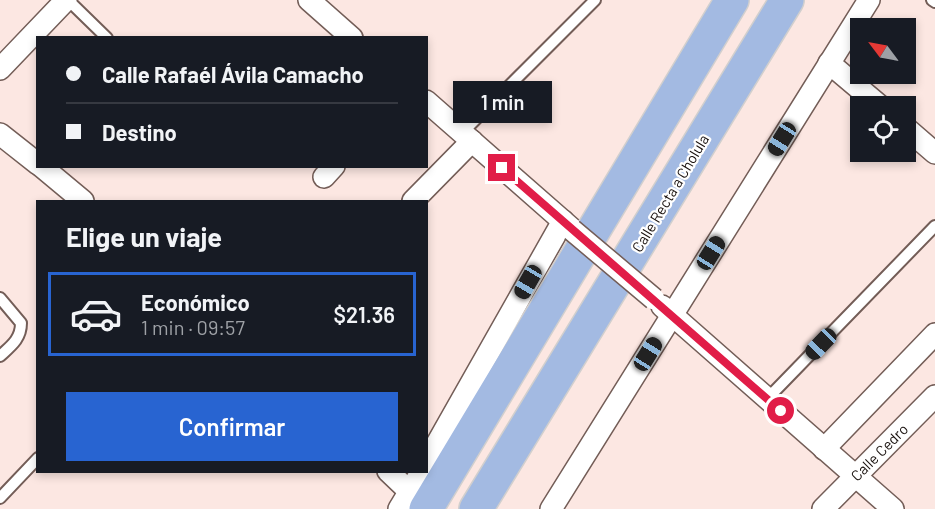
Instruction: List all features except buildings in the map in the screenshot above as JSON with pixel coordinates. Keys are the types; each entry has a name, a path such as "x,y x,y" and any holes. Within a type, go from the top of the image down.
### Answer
{"main road":[{"path":"412,503 732,0"},
{"name":"Calle Recta a Cholula","path":"476,509 787,0"}],"street":[{"path":"0,69 67,0"},
{"path":"309,0 350,36"},
{"path":"551,509 869,0"},
{"path":"830,63 868,96"},
{"path":"428,103 893,509"},
{"path":"0,134 36,163"},
{"path":"414,200 467,137"},
{"path":"916,137 935,153"},
{"path":"43,168 83,200"},
{"path":"428,460 567,225"},
{"path":"824,449 935,334"},
{"name":"Calle Cedro","path":"823,509 935,396"},
{"path":"390,473 412,503"},
{"path":"412,503 421,473"}],"lane":[{"path":"67,0 105,36"},
{"path":"467,137 595,0"},
{"path":"767,399 935,226"},
{"path":"0,298 21,323 21,333 18,339 0,356"},
{"path":"0,498 36,460"}],"route":[{"path":"502,168 781,411"}]}
